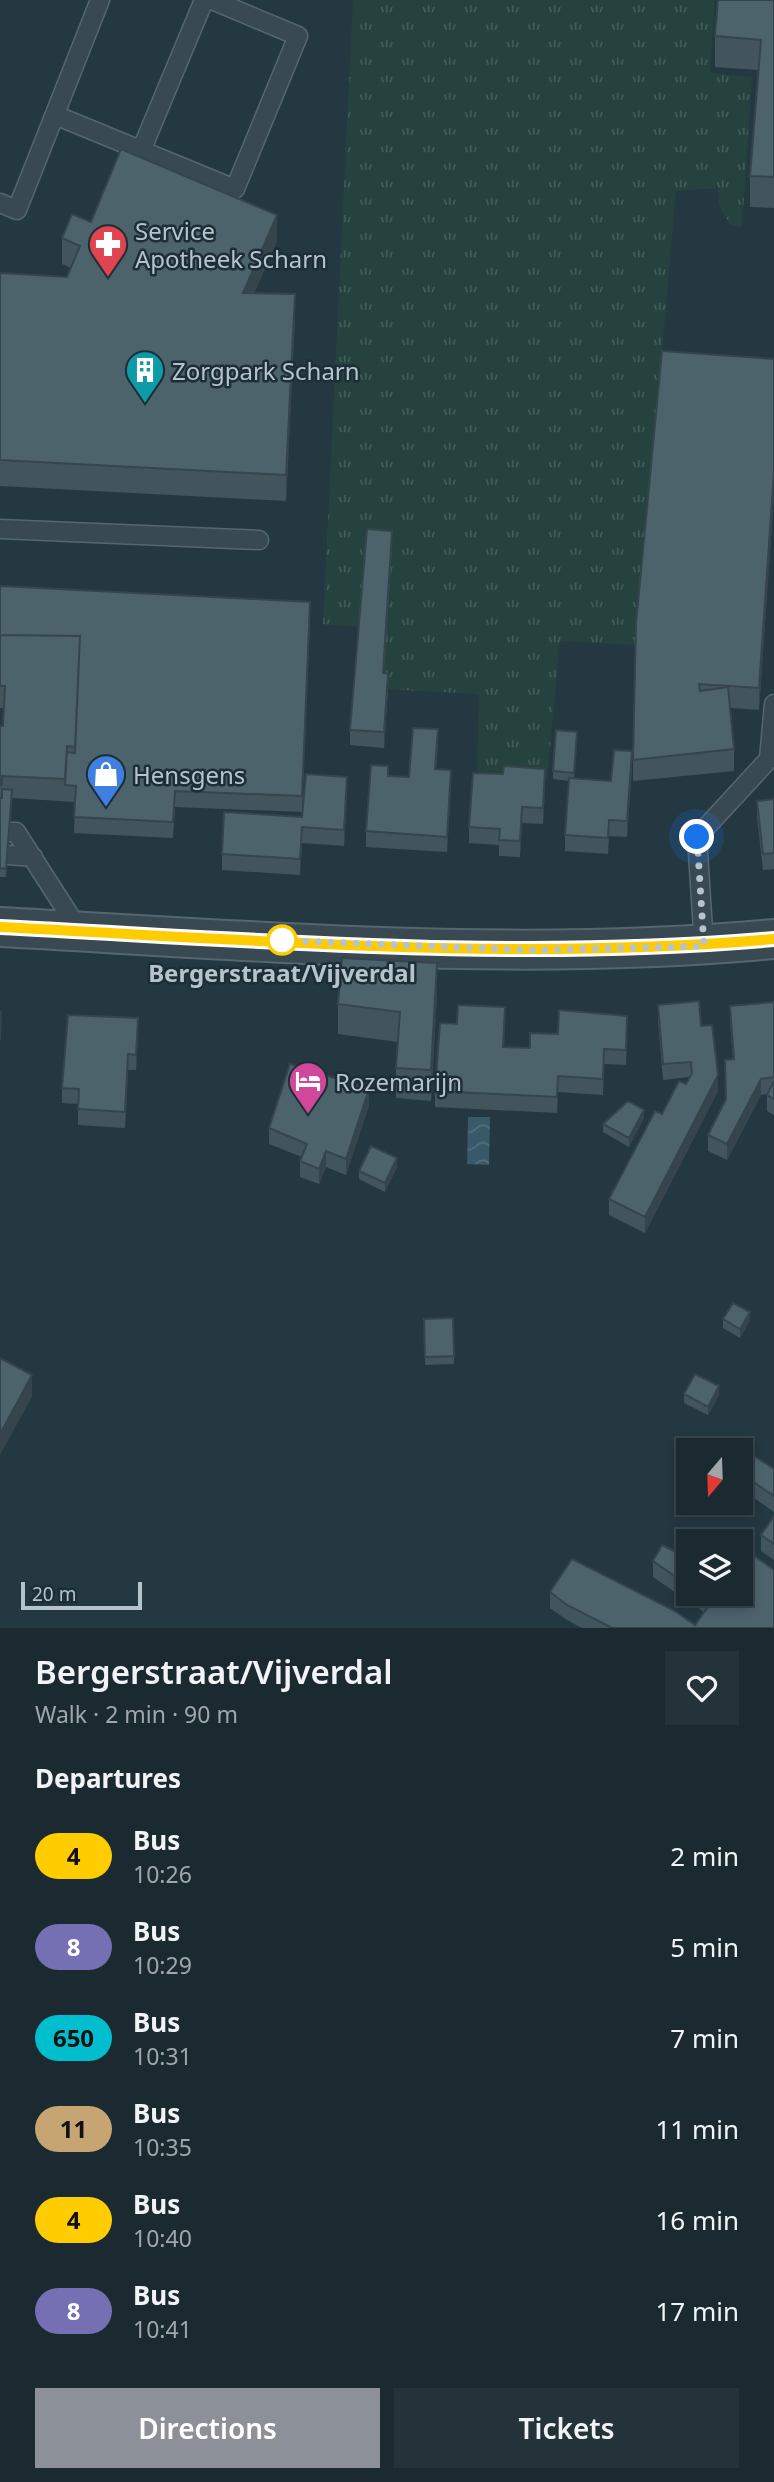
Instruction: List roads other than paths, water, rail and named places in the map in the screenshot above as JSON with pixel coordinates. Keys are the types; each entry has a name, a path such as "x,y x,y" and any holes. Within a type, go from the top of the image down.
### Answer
{"street":[{"path":"0,927 492,949 591,950 704,946 774,939"}],"lane":[{"path":"0,203 17,210 100,0"},
{"path":"141,151 204,0"},
{"path":"55,115 235,189 298,36 212,0"},
{"path":"0,529 259,540"},
{"path":"704,946 697,837 769,759 774,704"},
{"path":"9,832 16,832 79,931"},
{"path":"8,855 33,857"}],"water":[{"path":"468,1117 490,1117 489,1165 467,1164"}],"place":[{"name":"Service Apotheek Scharn","path":"108,278"},
{"name":"Zorgpark Scharn","path":"145,404"},
{"name":"Hensgens","path":"106,808"},
{"name":"Bergerstraat/Vijverdal","path":"282,940"},
{"name":"Rozemarijn","path":"308,1115"}]}
